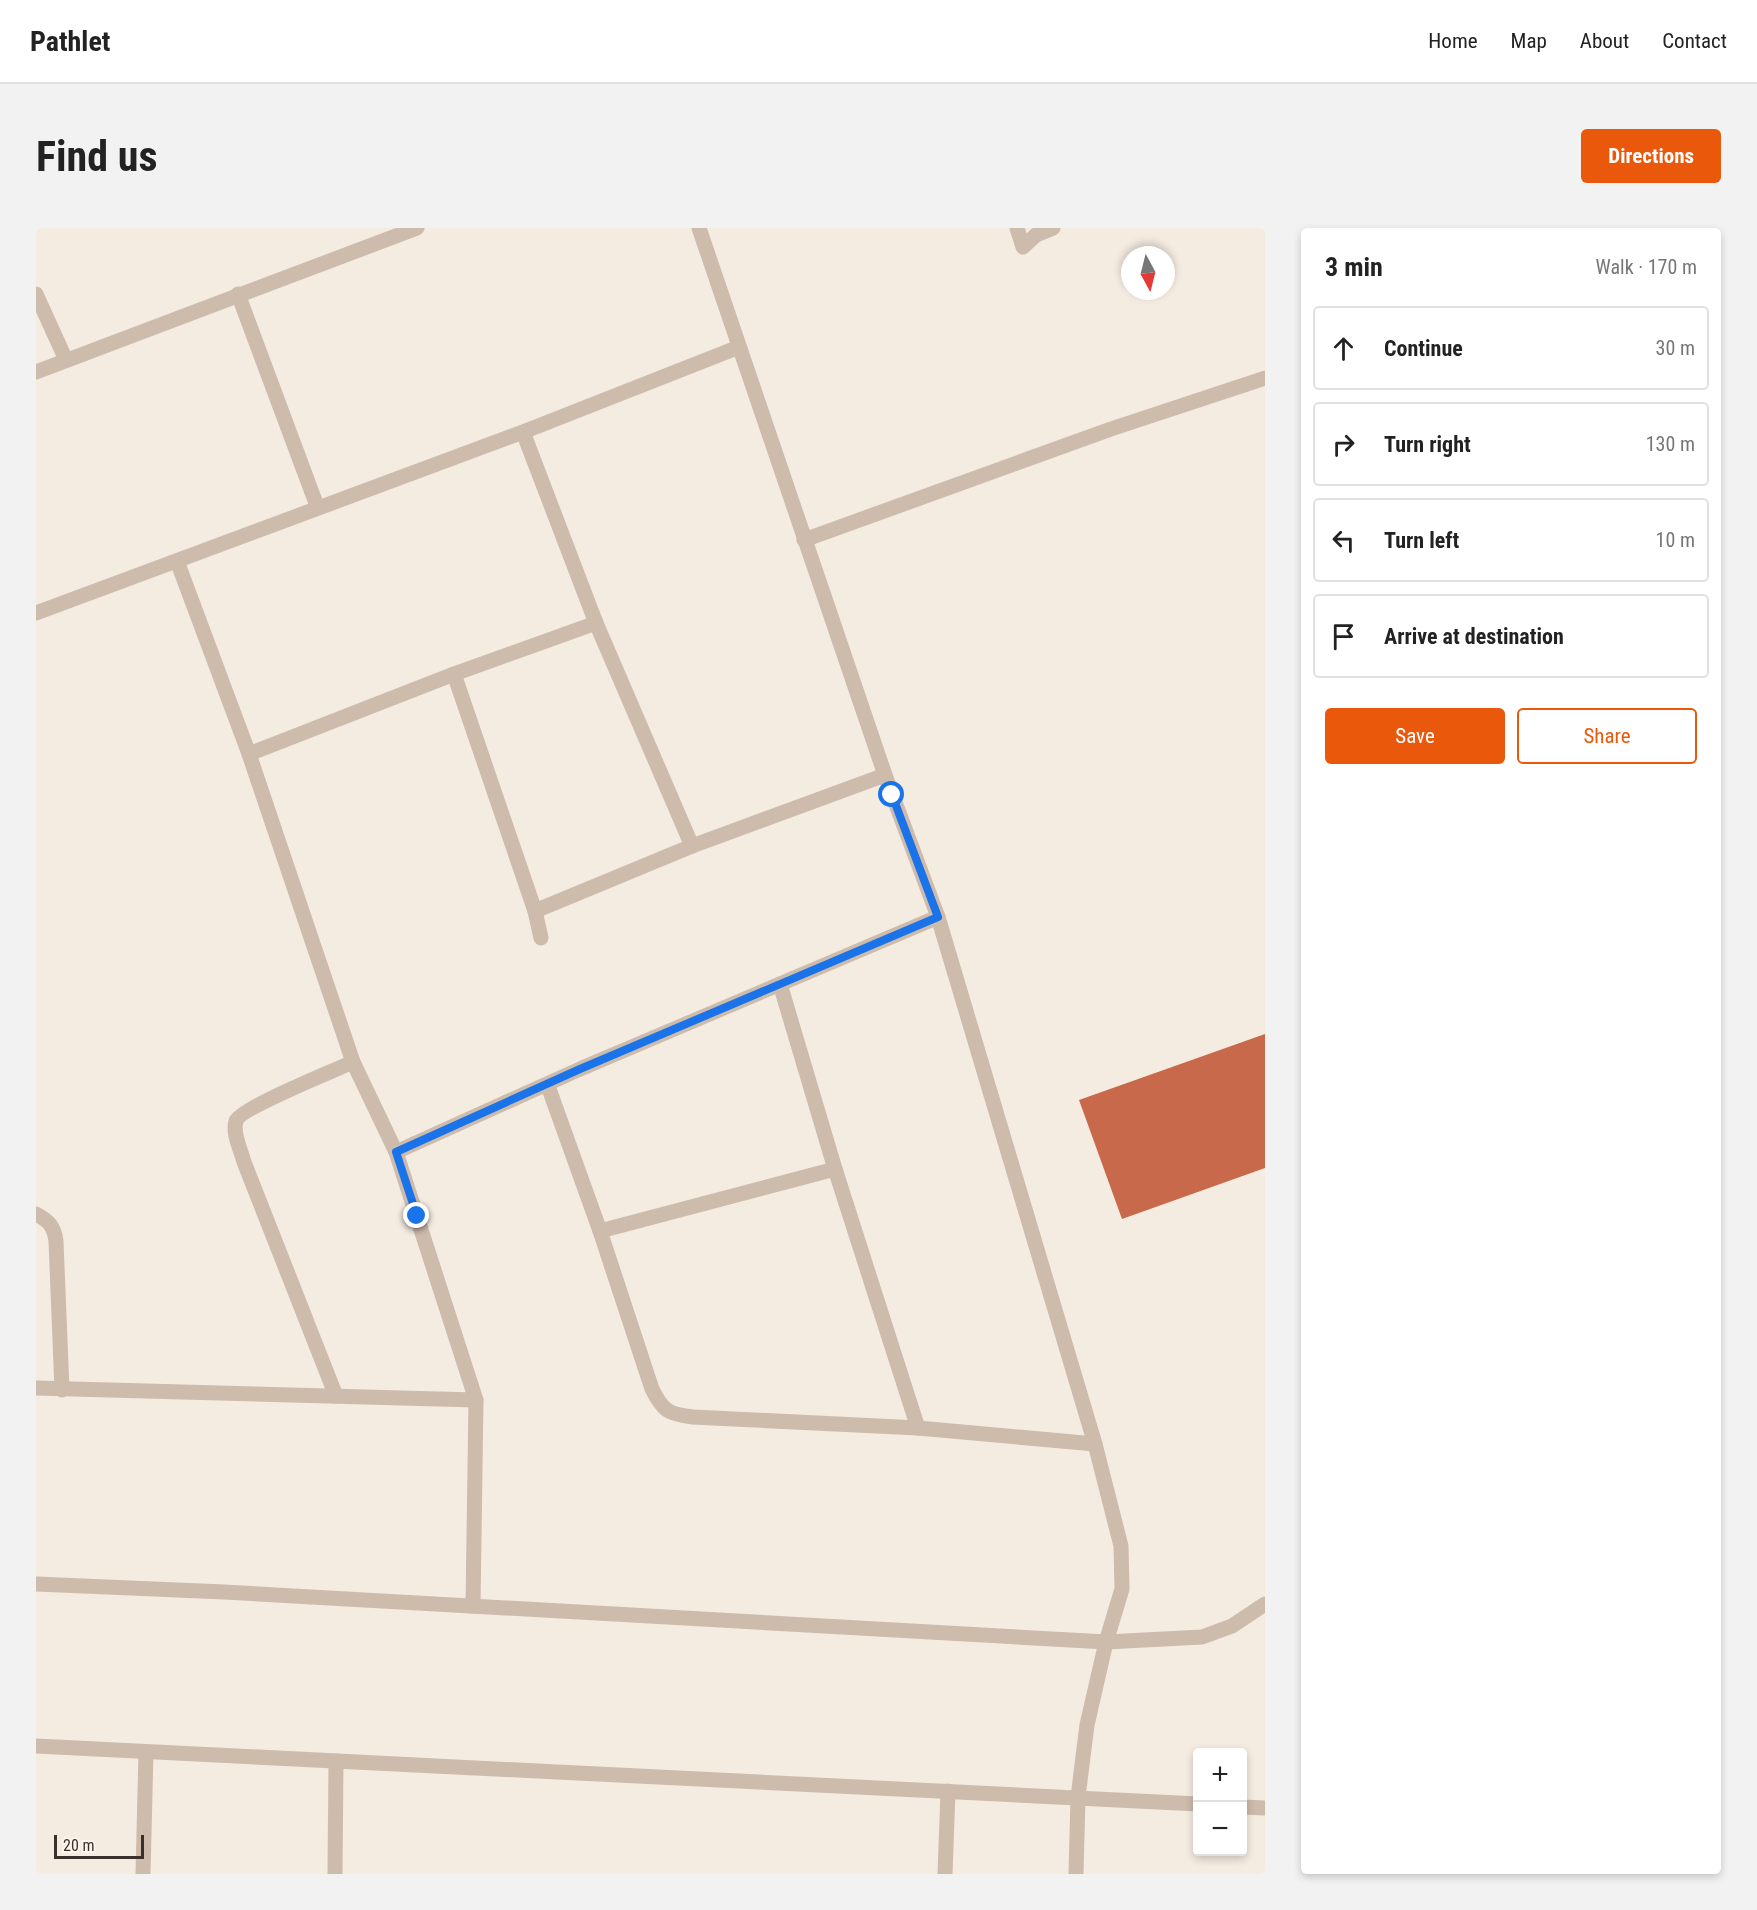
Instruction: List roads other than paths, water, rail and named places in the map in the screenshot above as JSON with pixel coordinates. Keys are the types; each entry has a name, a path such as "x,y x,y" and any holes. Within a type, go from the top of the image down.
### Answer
{"street":[{"path":"36,372 417,228"},
{"path":"699,228 885,775 938,917 1095,1444 1121,1546 1122,1589 1106,1642 1087,1725 1078,1797 1076,1874"},
{"path":"1017,228 1023,247 1036,235 1053,228"},
{"path":"36,294 66,360"},
{"path":"238,294 317,506"},
{"path":"36,613 317,506 523,432 739,348"},
{"path":"804,540 1111,429 1265,378"},
{"path":"523,432 596,623 692,846"},
{"path":"177,561 249,754 353,1062 396,1152 476,1400 473,1606"},
{"path":"249,754 454,674 596,623"},
{"path":"454,674 535,911 541,938"},
{"path":"535,911 692,846 885,775"},
{"path":"396,1152 548,1086 580,1069 938,917"},
{"path":"780,984 834,1168 918,1428"},
{"path":"336,1396 244,1162 235,1124 239,1116 260,1104 353,1062"},
{"path":"548,1086 600,1231 652,1389 660,1405 672,1415 918,1428 1095,1444"},
{"path":"600,1231 834,1168"},
{"path":"36,1214 48,1220 55,1230 62,1390"},
{"path":"36,1388 476,1400"},
{"path":"36,1584 1106,1642 1202,1638 1232,1626 1265,1604"},
{"path":"36,1746 1193,1804"},
{"path":"143,1874 146,1752"},
{"path":"335,1874 336,1761"},
{"path":"945,1874 948,1791"},
{"path":"1247,1807 1265,1808"}]}
